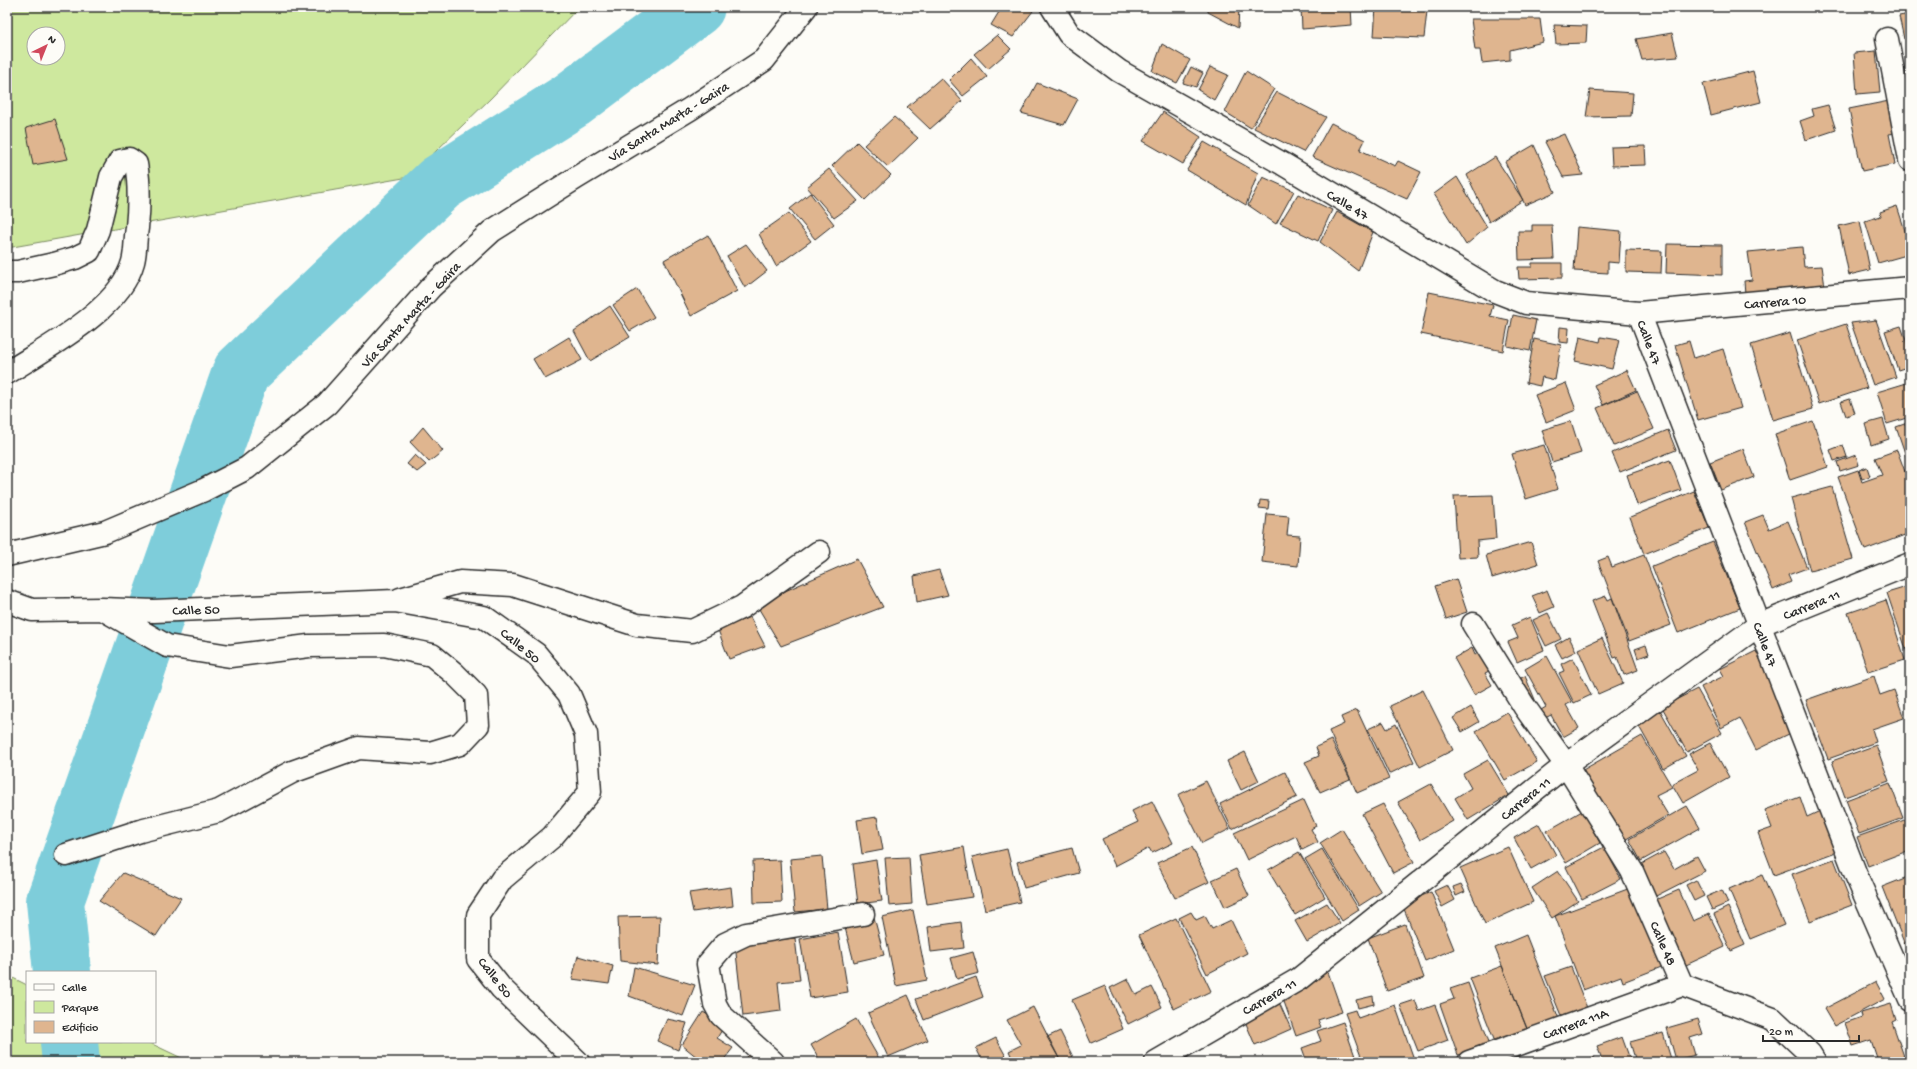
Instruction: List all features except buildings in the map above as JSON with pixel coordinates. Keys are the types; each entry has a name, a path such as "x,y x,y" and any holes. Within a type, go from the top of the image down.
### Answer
{"street":[{"name":"Vía Santa Marta - Gaira","path":"7,555 105,532 204,490 247,468 327,404 431,287 492,231 690,109 764,60 806,7"},
{"name":"Calle 47","path":"1052,7 1069,34 1119,71 1283,164 1495,291 1526,303 1639,313 1856,875 1910,999"},
{"path":"1887,39 1910,160"},
{"path":"7,272 18,272 54,264 75,258 89,251 98,230 110,177 120,161 129,160 136,164 138,185 133,262 123,284 110,300 74,330 7,373"},
{"name":"Carrera 10","path":"1639,313 1910,288"},
{"path":"395,601 460,582 513,585 637,625 692,631 742,607 819,552"},
{"name":"Carrera 11","path":"1156,1062 1299,979 1566,765 1759,625 1910,564"},
{"name":"Calle 50","path":"7,601 32,610 102,609 154,611 395,601 484,617 536,654 569,694 586,734 590,792 552,837 502,879 478,915 478,959 501,988 578,1062"},
{"path":"66,855 140,831 219,811 292,772 360,748 430,753 460,744 478,725 476,695 455,674 432,655 384,645 377,645 309,646 230,656 167,646 102,609"},
{"name":"Calle 48","path":"1473,624 1524,706 1566,765 1632,871 1682,985"},
{"path":"773,1062 721,1015 715,1004 708,964 725,944 746,934 863,914"},
{"path":"1682,985 1772,1018 1810,1054 1815,1062"},
{"name":"Carrera 11A","path":"1469,1062 1682,985"}],"green space":[{"path":"7,7 579,7 490,99 409,177 7,248"},
{"path":"7,975 26,984 26,1043 150,1043 190,1062 7,1062"}],"waterway":[{"path":"62,971 55,901 241,372 440,183 572,100 696,7"},
{"path":"69,1043 71,1062"}]}
